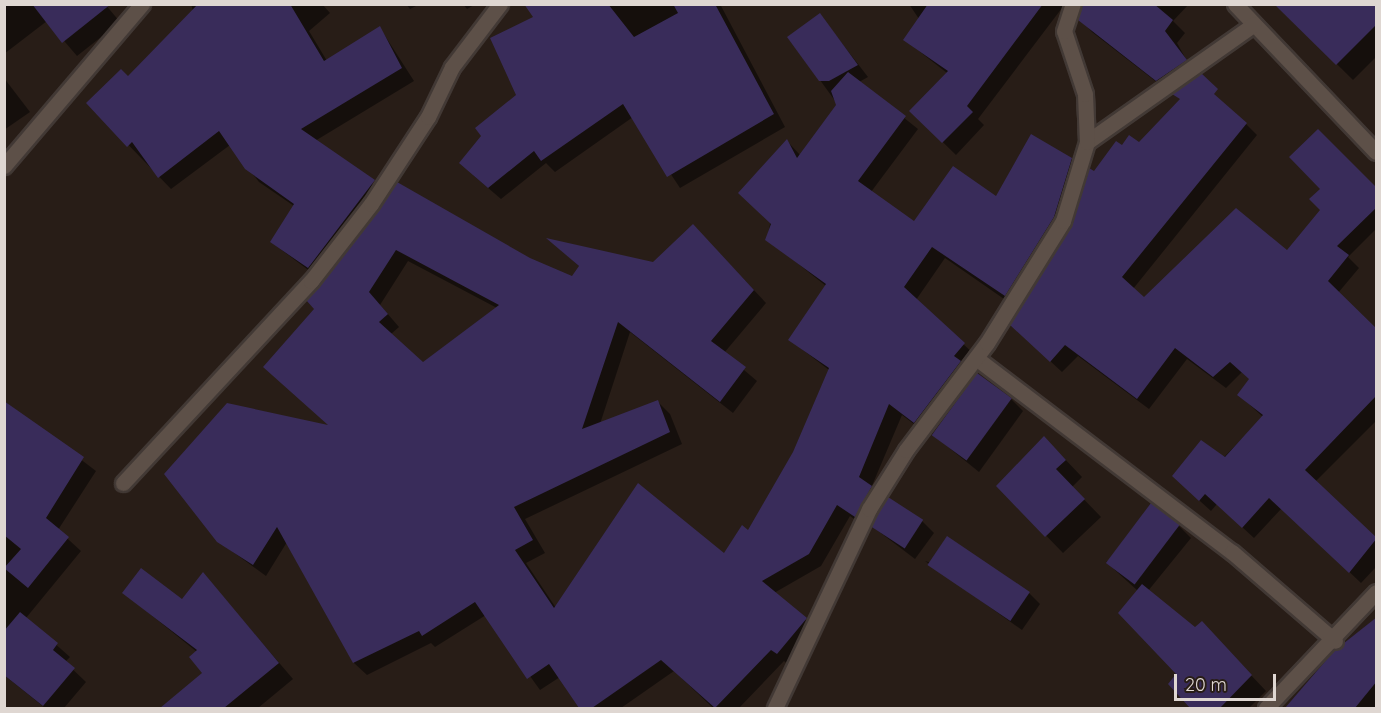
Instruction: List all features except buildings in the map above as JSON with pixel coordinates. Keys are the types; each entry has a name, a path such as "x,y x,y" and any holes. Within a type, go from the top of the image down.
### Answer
{"street":[{"path":"4,166 142,4"},
{"path":"123,483 311,281 371,204 428,117 452,67 500,4"},
{"path":"775,708 869,509 906,450 976,358 1063,221 1087,142 1085,94 1064,31 1072,4"},
{"path":"1235,4 1377,152"},
{"path":"1087,142 1254,24"},
{"path":"976,358 1232,552 1335,641"},
{"path":"1266,708 1335,641 1377,592"}]}
